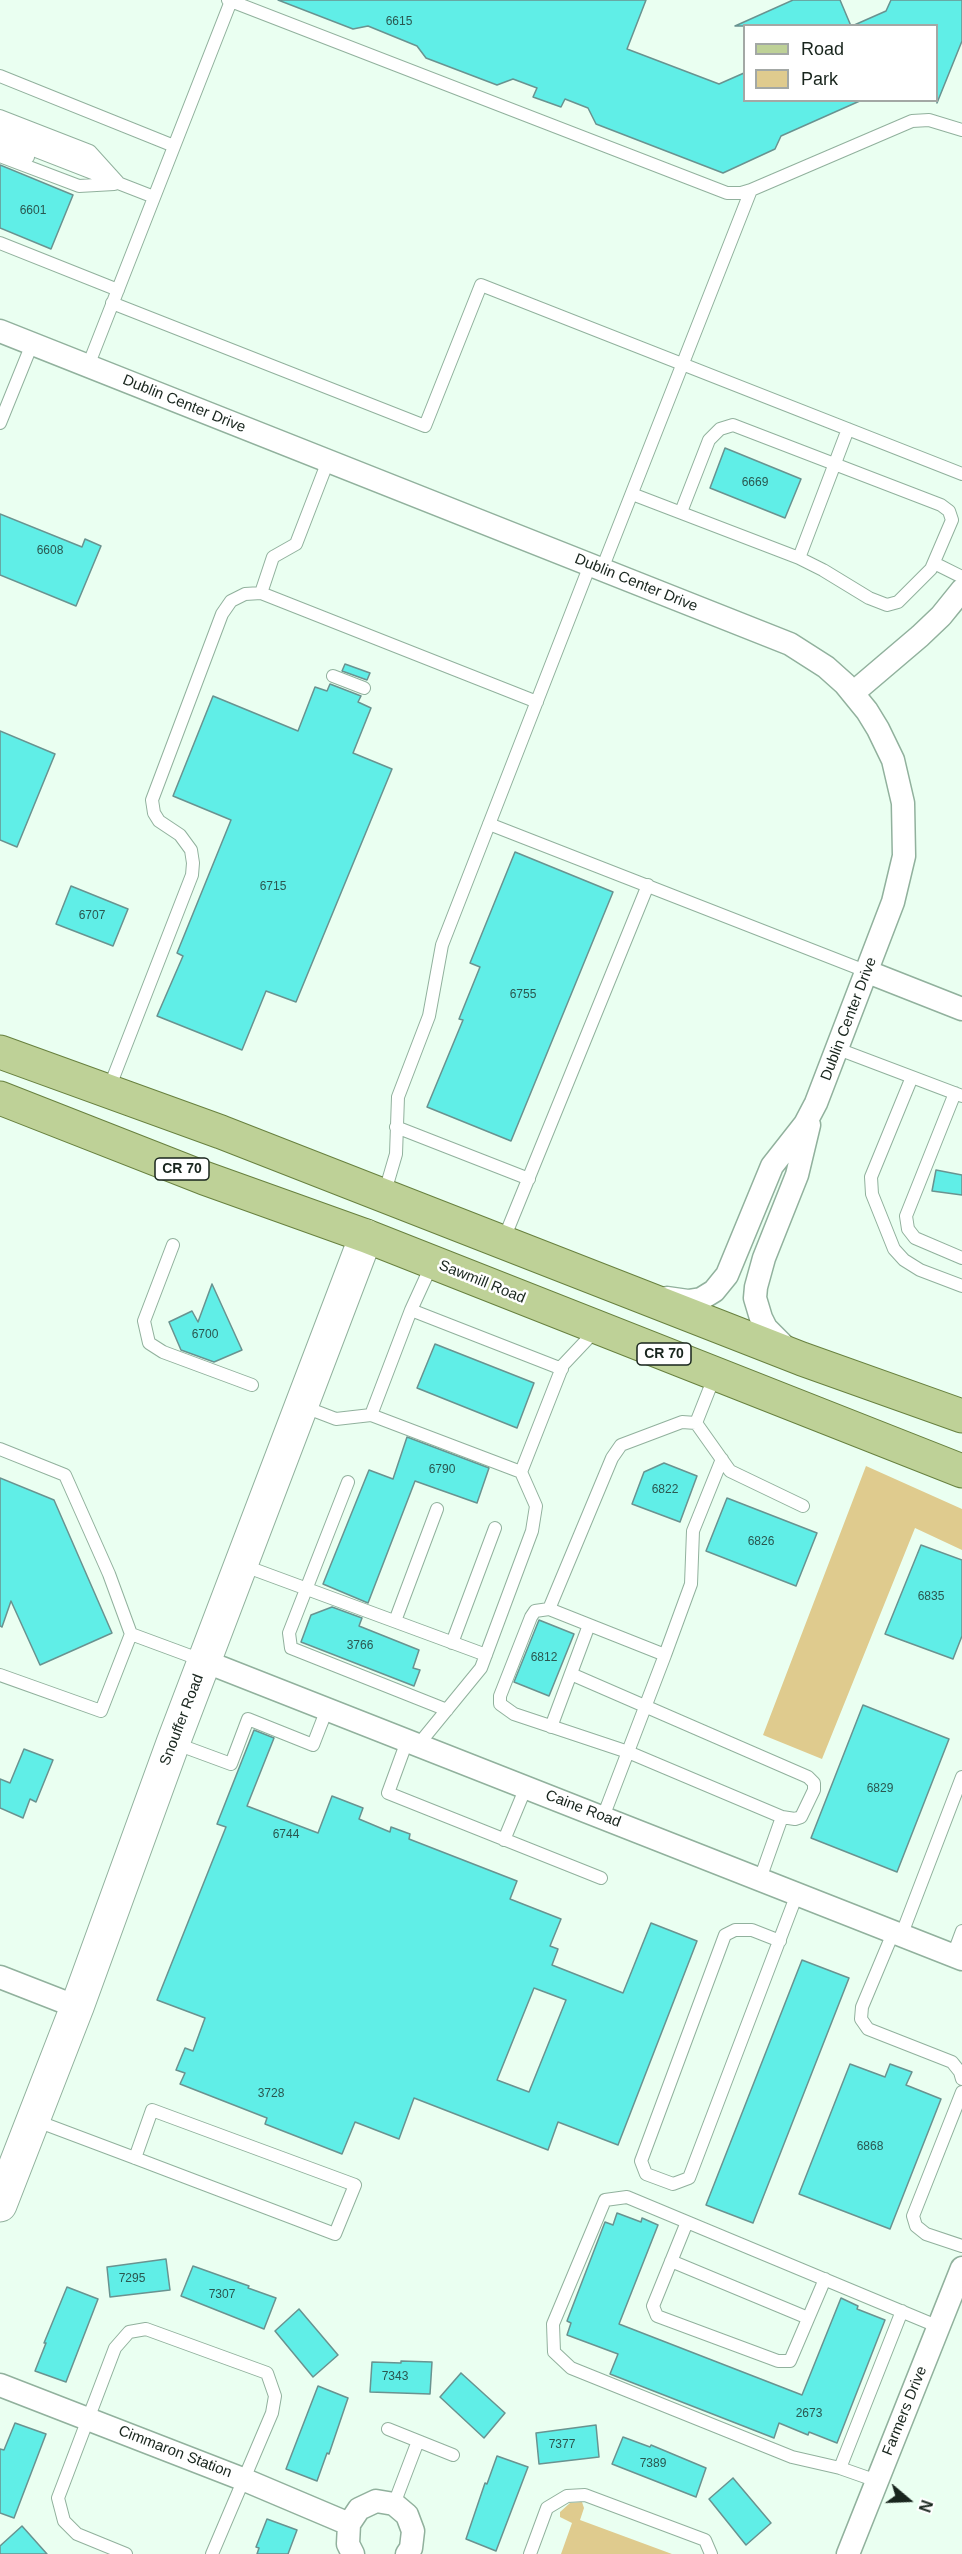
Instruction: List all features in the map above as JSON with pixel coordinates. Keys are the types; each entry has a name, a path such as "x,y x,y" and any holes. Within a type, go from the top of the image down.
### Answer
{"main road":[{"path":"0,1052 221,1132 802,1359 962,1416"},
{"name":"Sawmill Road","path":"0,1098 204,1178 366,1236 962,1471"},
{"path":"366,1236 387,1224 406,1226 559,1263"},
{"name":"Snouffer Road","path":"0,2205 77,2007 173,1743 366,1236"}],"street":[{"name":"Dublin Center Drive","path":"0,331 790,644 826,667 853,693 878,729 893,760 904,818 904,856 898,884 868,972 816,1102 800,1132 772,1166 729,1270 718,1288 705,1297 692,1301 670,1299 625,1289"},
{"path":"853,693 927,630 962,590"},
{"path":"868,972 962,1009"},
{"name":"Dublin Center Drive","path":"802,1359 783,1346 766,1328 757,1309 756,1287 764,1258 797,1175 816,1102"},
{"name":"Caine Road","path":"204,1661 957,1957"},
{"path":"0,1977 77,2007"},
{"name":"Farmers Drive","path":"848,2554 962,2268"},
{"name":"Cimmaron Station","path":"0,2385 245,2480 349,2524"},
{"path":"353,2554 348,2544 349,2524 353,2515 367,2504 385,2501 394,2504 407,2515 413,2531 416,2552"}],"lane":[{"path":"88,366 229,1 732,194 752,190 912,121 929,120 962,130"},
{"path":"0,76 174,146"},
{"path":"0,116 90,151 118,182 124,185"},
{"path":"0,126 88,161 124,185"},
{"path":"0,137 154,197"},
{"path":"0,146 81,177 124,185"},
{"path":"0,156 79,186 114,183 124,185"},
{"path":"384,1195 396,1154 398,1097 429,1016 442,945 537,702 596,567 632,494 752,190"},
{"path":"0,243 118,290"},
{"path":"112,303 425,426 481,285 962,474"},
{"path":"0,423 32,344"},
{"path":"632,494 799,558 869,598 890,605 901,600 924,578 934,563 952,518 948,509 741,427 728,426 718,430 709,440 681,512"},
{"path":"799,558 848,429"},
{"path":"261,593 273,557 296,544 328,461"},
{"path":"934,563 962,577"},
{"path":"107,1092 193,869 191,850 184,840 156,817 152,804 153,795 225,609 240,595 261,593 537,702"},
{"path":"333,676 364,687"},
{"path":"489,824 868,972"},
{"path":"503,1241 648,885"},
{"path":"838,1049 958,1095 906,1216 908,1229 915,1239 962,1258"},
{"path":"912,1077 872,1177 872,1194 888,1237 894,1249 904,1260 920,1270 962,1286"},
{"path":"396,1127 529,1179"},
{"path":"888,1237 908,1229"},
{"path":"173,1245 144,1321 149,1343 163,1352 252,1385"},
{"path":"371,1415 411,1311 433,1263"},
{"path":"411,1311 562,1369"},
{"path":"521,1472 562,1369 597,1328"},
{"path":"696,1423 715,1374"},
{"path":"302,1406 336,1419 371,1415 521,1472 536,1506 532,1531 481,1668 447,1710 413,1743 388,1793 601,1878"},
{"path":"549,1609 612,1458 621,1445 682,1422 696,1423"},
{"path":"696,1423 730,1471 803,1506"},
{"path":"0,1449 65,1475 110,1574 131,1634 101,1711 0,1675"},
{"path":"603,1817 692,1584 693,1531 722,1459"},
{"path":"348,1482 289,1633 291,1648 447,1710"},
{"path":"395,1621 438,1509"},
{"path":"452,1643 495,1528"},
{"path":"242,1565 486,1655"},
{"path":"571,1674 808,1777 814,1783 814,1790 801,1817 795,1819 782,1817 628,1752 514,1714 500,1704 500,1696 535,1611 549,1609 665,1655"},
{"path":"551,1727 589,1625"},
{"path":"131,1634 204,1661"},
{"path":"173,1743 231,1764 248,1719 313,1745 327,1709"},
{"path":"962,1777 897,1934 862,2007 861,2019 868,2029 952,2062 960,2072 962,2079"},
{"path":"504,1840 526,1787"},
{"path":"759,1879 782,1817"},
{"path":"780,1941 752,1930 735,1930 725,1935 641,2161 646,2174 673,2184 689,2178 780,1941 797,1894"},
{"path":"957,1957 962,1931"},
{"path":"962,2092 913,2216 916,2226 926,2234 962,2246"},
{"path":"33,2120 335,2234 355,2185 152,2110 135,2158"},
{"path":"877,2481 840,2468 792,2457 571,2368 554,2352 553,2324 604,2200 627,2197 939,2326"},
{"path":"687,2222 653,2306 657,2316 778,2361 790,2361 825,2279"},
{"path":"671,2261 808,2318"},
{"path":"840,2468 902,2311"},
{"path":"126,2554 77,2534 64,2521 58,2498 115,2348 129,2332 146,2329 267,2373 275,2396 272,2413 212,2554"},
{"path":"388,2428 453,2455"},
{"path":"394,2504 418,2441"},
{"path":"530,2554 547,2508 567,2496 585,2495 705,2540 711,2554"}],"green space":[{"path":"866,1466 962,1509 962,1550 915,1528 822,1759 763,1735"},
{"path":"582,2502 584,2508 580,2520 672,2554 561,2554 572,2523 560,2517 560,2512 570,2503"}],"building":[{"path":"278,0 646,0 627,49 719,84 743,73 743,102 858,102 781,136 775,149 723,173 596,124 588,108 565,99 561,107 533,97 537,88 513,79 497,85 426,58 417,46 368,26 353,29"},
{"path":"793,0 840,0 850,24 743,24 743,26 735,26"},
{"path":"891,0 962,0 962,41 938,101 938,24 857,24 886,11"},
{"path":"0,165 73,195 51,249 0,228"},
{"path":"725,448 801,479 785,518 710,488"},
{"path":"0,514 82,547 85,539 101,546 76,606 0,575"},
{"path":"345,664 370,673 367,680 342,671"},
{"path":"330,684 361,696 358,702 371,708 353,753 392,769 296,1002 266,991 242,1050 157,1016 183,956 177,953 231,820 173,796 213,696 298,731 315,687 327,691"},
{"path":"0,731 55,754 17,847 0,840"},
{"path":"515,852 613,892 511,1141 427,1107 463,1020 459,1019 480,967 470,963"},
{"path":"71,886 128,909 113,946 56,924"},
{"path":"936,1170 962,1175 962,1195 932,1191"},
{"path":"212,1284 242,1350 214,1362 181,1350 169,1322 192,1311 198,1322"},
{"path":"435,1344 534,1383 517,1428 417,1388"},
{"path":"407,1437 489,1468 477,1503 415,1481 368,1603 323,1584 369,1470 393,1479"},
{"path":"664,1463 697,1476 680,1522 632,1504 644,1472"},
{"path":"0,1478 54,1500 112,1633 40,1665 11,1601 2,1627 0,1626"},
{"path":"727,1498 817,1533 796,1586 706,1551"},
{"path":"921,1545 962,1560 962,1636 953,1659 885,1634"},
{"path":"332,1607 362,1618 359,1626 419,1650 413,1668 420,1670 414,1686 301,1642 311,1615"},
{"path":"539,1620 574,1634 549,1696 514,1682"},
{"path":"863,1705 949,1739 897,1872 811,1838"},
{"path":"254,1730 274,1738 247,1806 318,1833 332,1796 363,1808 359,1819 390,1832 391,1827 410,1834 409,1839 517,1881 510,1899 561,1919 550,1946 558,1949 552,1965 623,1993 651,1923 697,1941 618,2145 558,2122 548,2150 414,2098 399,2139 355,2122 342,2154 265,2124 267,2118 180,2084 185,2073 176,2070 185,2048 193,2051 205,2018 157,2000 226,1827 217,1824","holes":["534,1988 566,2000 529,2092 497,2080"]},
{"path":"24,1749 53,1760 36,1802 30,1799 23,1818 0,1808 0,1779 10,1783"},
{"path":"802,1960 849,1978 753,2223 706,2205"},
{"path":"850,2064 885,2077 890,2064 912,2072 906,2085 941,2099 890,2229 799,2194"},
{"path":"617,2213 641,2222 642,2218 658,2225 619,2324 802,2395 841,2298 858,2306 857,2309 885,2320 837,2443 809,2432 808,2435 779,2423 774,2438 610,2374 618,2354 567,2335 571,2323 567,2321 605,2222 613,2225"},
{"path":"166,2259 170,2290 110,2297 107,2267"},
{"path":"193,2266 276,2298 264,2329 181,2296"},
{"path":"67,2287 98,2299 66,2382 35,2371"},
{"path":"299,2309 338,2355 313,2377 275,2331"},
{"path":"401,2361 432,2362 430,2394 370,2392 372,2362 401,2363"},
{"path":"461,2373 505,2413 484,2438 440,2397"},
{"path":"318,2386 348,2398 317,2481 286,2469"},
{"path":"15,2423 46,2434 14,2518 0,2513 0,2449 4,2450"},
{"path":"596,2425 599,2457 539,2464 536,2433"},
{"path":"623,2437 650,2447 651,2445 706,2468 696,2497 612,2464"},
{"path":"497,2456 528,2467 496,2551 466,2539"},
{"path":"733,2478 771,2523 746,2545 709,2499"},
{"path":"267,2519 297,2530 288,2554 257,2554 259,2548 256,2547"},
{"path":"22,2526 47,2554 0,2554 0,2546"}]}
